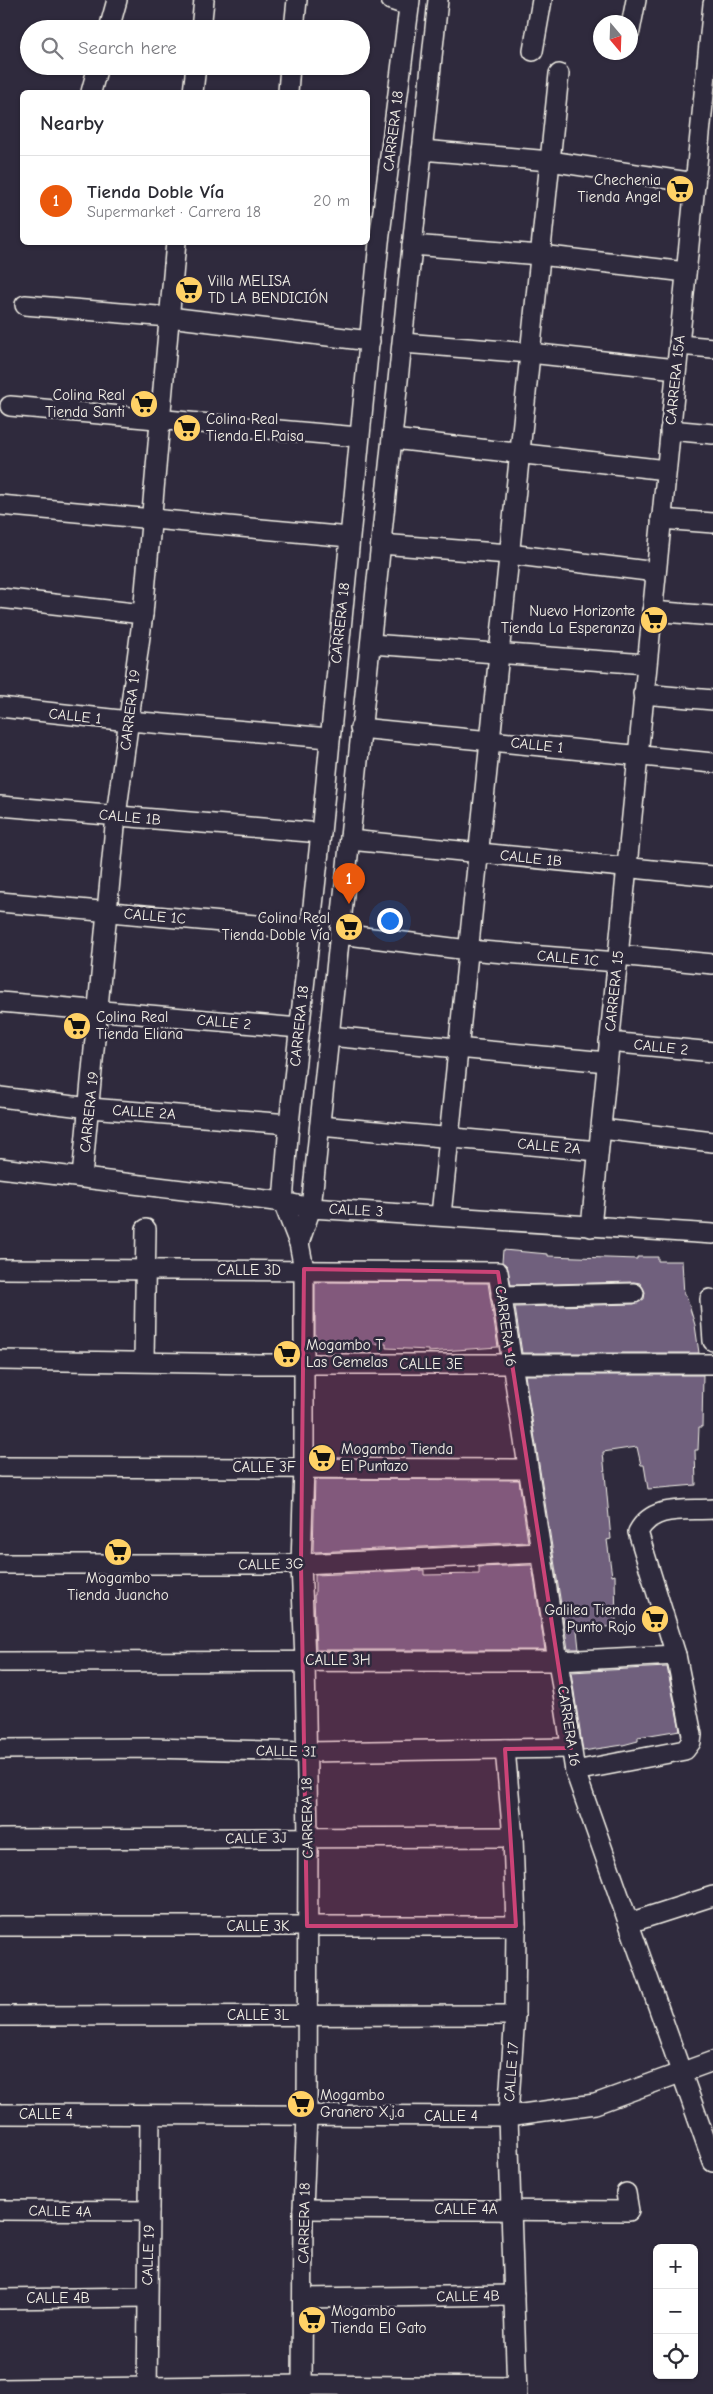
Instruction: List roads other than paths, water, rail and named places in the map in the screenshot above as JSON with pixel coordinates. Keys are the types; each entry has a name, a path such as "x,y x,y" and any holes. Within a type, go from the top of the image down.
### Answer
{"street":[{"path":"111,20 117,0"},
{"path":"202,20 204,0"},
{"path":"295,20 297,0"},
{"path":"391,0 409,3"},
{"name":"CARRERA 18","path":"299,1244 311,1208 438,0"},
{"path":"533,51 542,0"},
{"path":"633,15 636,0"},
{"name":"CARRERA 18","path":"302,2389 303,2209 307,2116 308,1838 305,1660 301,1564 304,1467 304,1269 299,1244 283,1202 288,1124 311,930 358,437 370,340 373,241 409,3"},
{"name":"CARRERA 15A","path":"637,756 713,4"},
{"path":"441,1215 559,74"},
{"path":"92,90 96,75"},
{"path":"193,90 195,75"},
{"path":"288,90 289,75"},
{"path":"422,150 550,161 695,183"},
{"name":"CARRERA 19","path":"82,1176 109,912 116,816 142,614 176,245"},
{"path":"412,245 540,254 686,272"},
{"path":"25,305 169,317 370,340"},
{"path":"403,343 530,353 676,370"},
{"path":"678,346 713,348"},
{"path":"366,372 398,377"},
{"path":"10,406 358,437"},
{"path":"670,430 713,434"},
{"path":"393,439 666,470"},
{"path":"0,505 349,537"},
{"path":"661,519 713,523"},
{"path":"381,544 509,554 656,572"},
{"path":"0,598 142,614"},
{"path":"652,612 713,616"},
{"path":"371,644 646,664"},
{"path":"643,694 713,700"},
{"name":"CALLE 1","path":"0,708 129,722 329,738"},
{"name":"CALLE 1","path":"360,728 713,763"},
{"name":"CARRERA 15","path":"591,1227 637,756"},
{"name":"CALLE 1B","path":"0,806 321,833"},
{"name":"CALLE 1B","path":"350,840 479,852 626,869 713,876"},
{"name":"CALLE 1C","path":"0,902 311,930"},
{"name":"CALLE 1C","path":"340,934 468,950 713,964"},
{"path":"304,985 334,989"},
{"name":"CALLE 2","path":"0,1002 299,1028"},
{"path":"330,1036 607,1062"},
{"name":"CALLE 2","path":"609,1042 713,1052"},
{"name":"CALLE 2A","path":"0,1097 90,1108 288,1124"},
{"name":"CALLE 2A","path":"320,1126 598,1151"},
{"name":"CALLE 2A","path":"600,1129 713,1142"},
{"name":"CALLE 3","path":"0,1168 82,1176 283,1202 311,1208 713,1234"},
{"path":"144,1362 146,1229"},
{"name":"CALLE 3D","path":"0,1269 304,1269 498,1272"},
{"name":"CARRERA 16","path":"498,1272 576,1771 713,2162"},
{"path":"501,1296 634,1293"},
{"path":"710,1299 713,1342"},
{"name":"CALLE 3E","path":"0,1360 304,1364 713,1364"},
{"name":"CALLE 3F","path":"0,1467 528,1469"},
{"path":"576,1771 685,1750 691,1742 692,1735 676,1655 638,1532 644,1521 659,1512 713,1509"},
{"name":"CALLE 3G","path":"0,1564 301,1564 541,1553"},
{"name":"CALLE 3H","path":"0,1662 150,1663 305,1660 559,1660 676,1655"},
{"name":"CALLE 3I","path":"0,1749 150,1748 306,1752 571,1748"},
{"name":"CALLE 17","path":"505,1749 513,1837 516,1926 515,2015 508,2116 517,2391"},
{"name":"CALLE 3J","path":"0,1839 513,1837"},
{"path":"629,1923 713,1896"},
{"name":"CALLE 3K","path":"0,1926 516,1926"},
{"name":"CALLE 3L","path":"0,2016 515,2015"},
{"name":"CALLE 4","path":"0,2114 508,2116 595,2104 713,2061"},
{"name":"CALLE 19","path":"147,2390 150,2115"},
{"name":"CALLE 4A","path":"303,2209 511,2209 627,2202"},
{"name":"CALLE 4A","path":"0,2210 149,2212"},
{"name":"CALLE 4B","path":"303,2298 514,2295"},
{"name":"CALLE 4B","path":"0,2298 147,2297"},
{"path":"0,2389 517,2391"}],"place":[{"name":"Chechenia Tienda Angel","path":"680,189"},
{"name":"Villa MELISA TD LA BENDICIÓN","path":"189,290"},
{"name":"Colina Real Tienda Santi","path":"144,404"},
{"name":"Colina Real Tienda El Paisa","path":"187,428"},
{"name":"Nuevo Horizonte Tienda La Esperanza","path":"654,620"},
{"name":"Tienda Doble Vía","path":"349,904"},
{"name":"Colina Real Tienda Doble Vía","path":"349,927"},
{"name":"Colina Real Tienda Eliana","path":"77,1026"},
{"name":"Mogambo T Las Gemelas","path":"287,1354"},
{"name":"Mogambo Tienda El Puntazo","path":"322,1458"},
{"name":"Mogambo Tienda Juancho","path":"118,1552"},
{"name":"Galilea Tienda Punto Rojo","path":"655,1619"},
{"name":"Mogambo Granero X.j.a","path":"301,2104"},
{"name":"Mogambo Tienda El Gato","path":"312,2320"}]}
